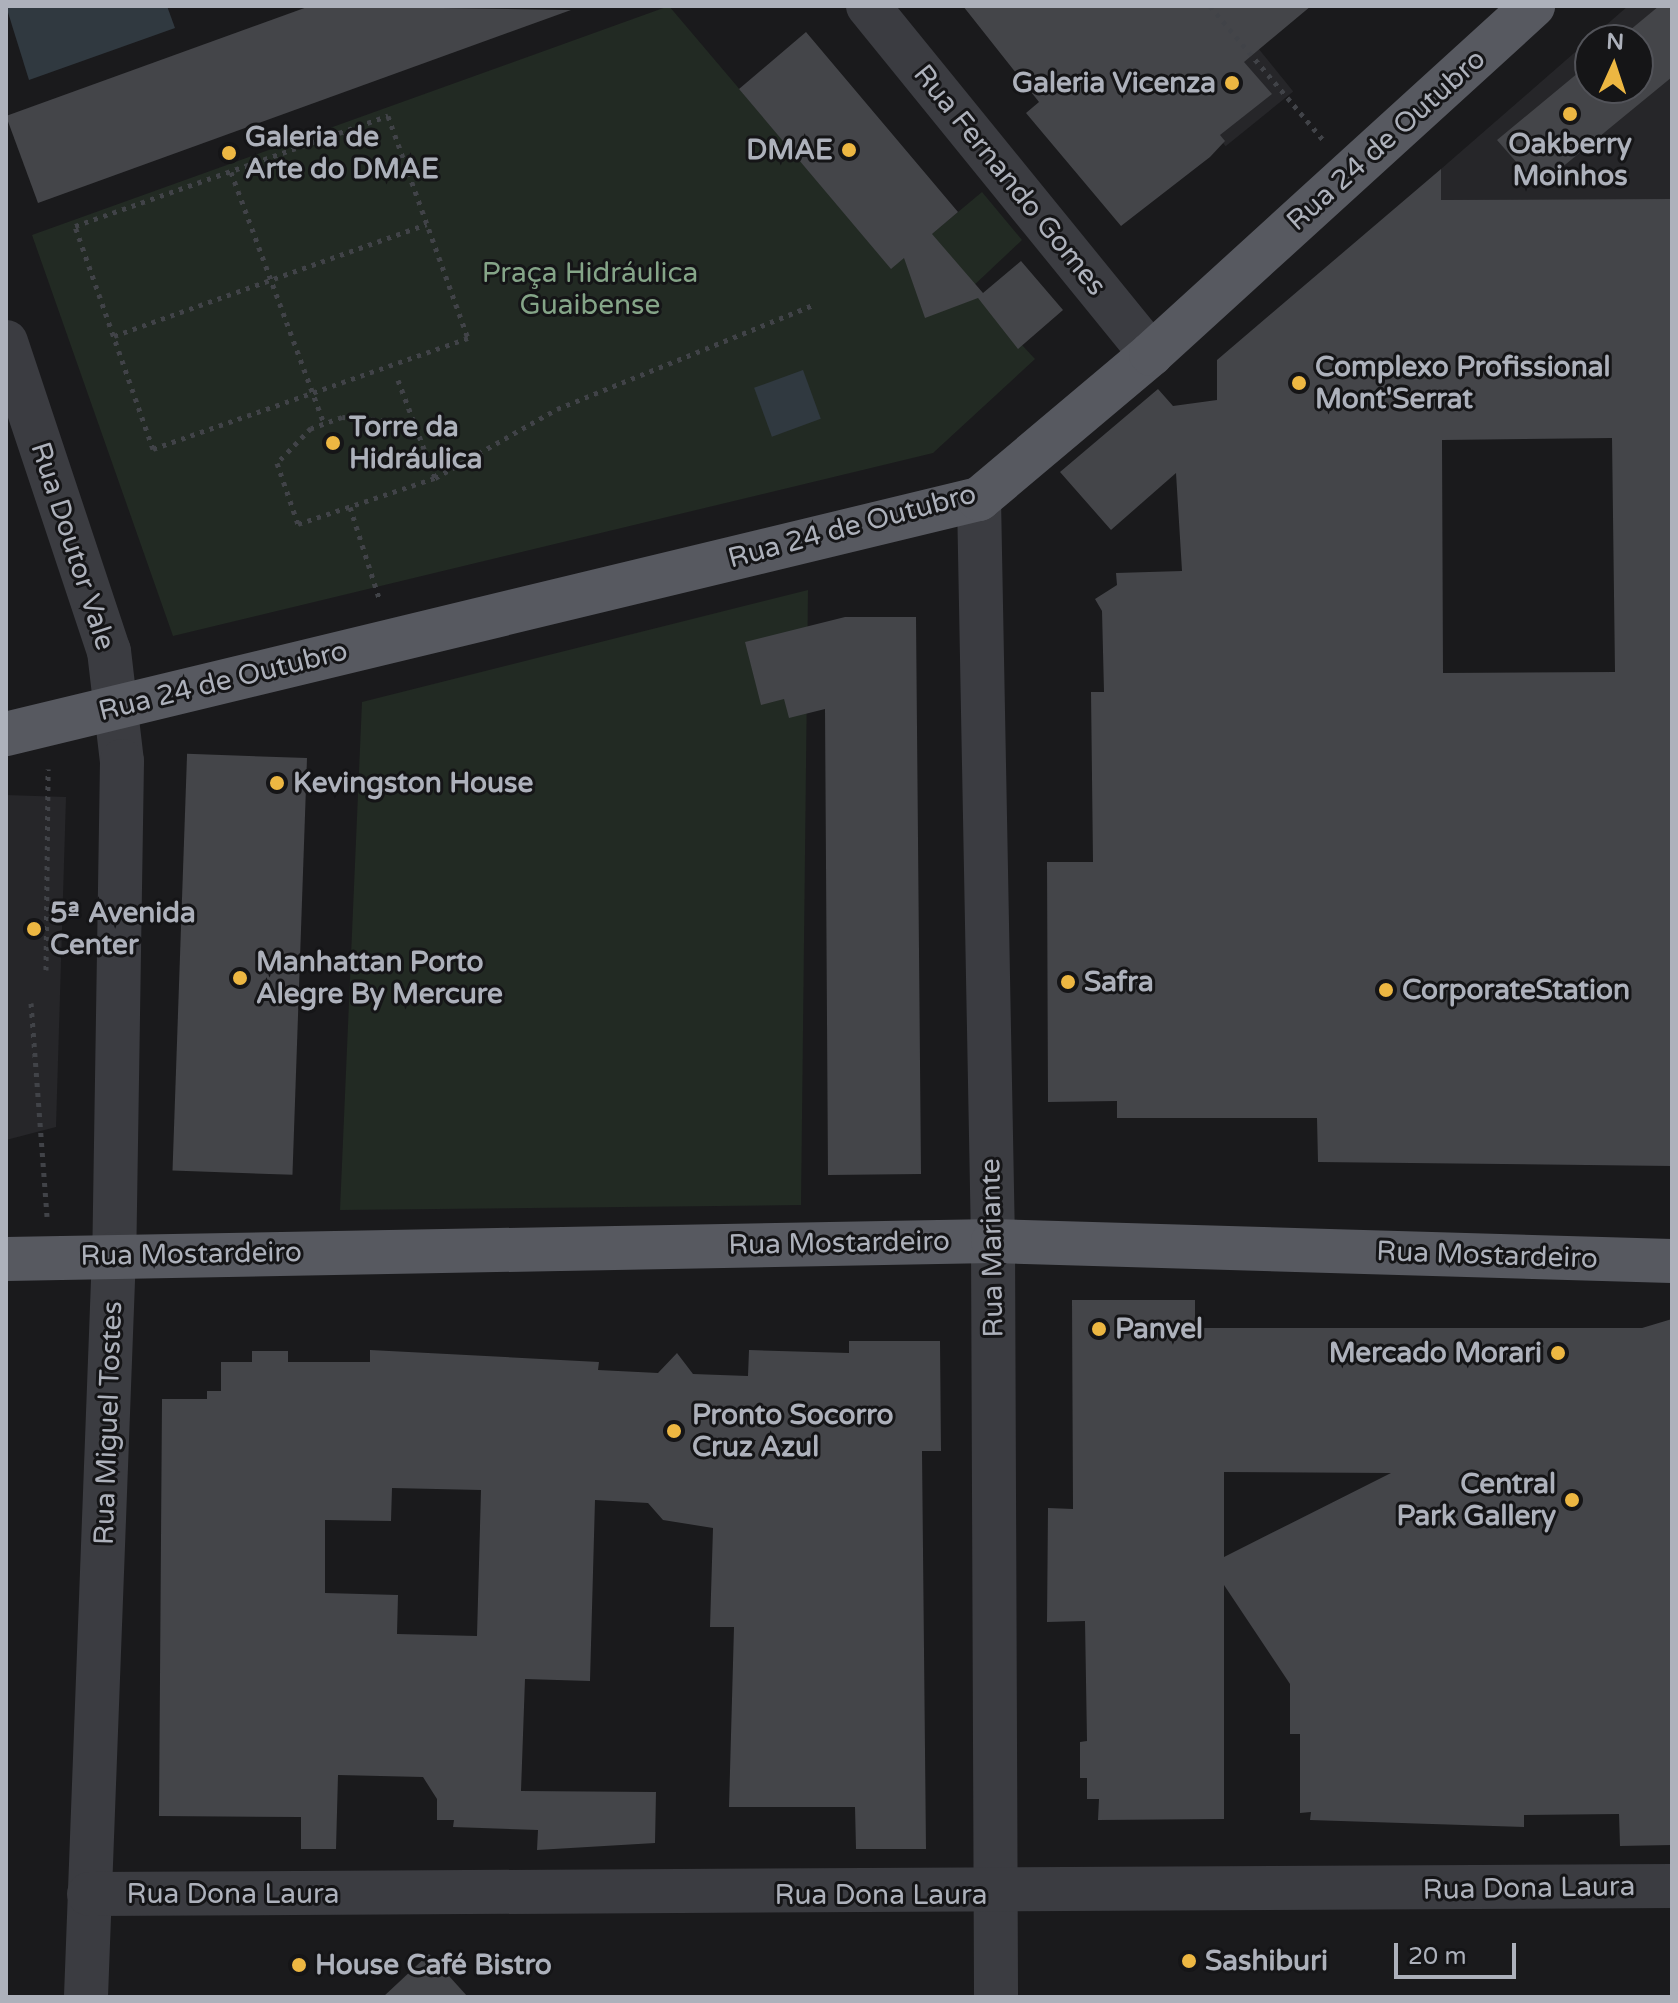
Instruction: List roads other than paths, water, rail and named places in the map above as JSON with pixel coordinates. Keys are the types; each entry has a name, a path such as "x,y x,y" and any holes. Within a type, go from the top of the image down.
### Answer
{"main road":[{"name":"Rua 24 de Outubro","path":"6,734 979,499 1151,354 1533,6"},
{"name":"Rua Mostardeiro","path":"26,1258 114,1254 993,1241 1672,1261"}],"street":[{"name":"Rua Fernando Gomes","path":"868,6 1151,354"},
{"name":"Rua Doutor Vale","path":"6,342 109,651 118,706"},
{"name":"Rua Mariante","path":"979,499 993,1241 996,1997"},
{"name":"Rua Miguel Tostes","path":"86,1997 114,1254 118,706"},
{"name":"Rua Dona Laura","path":"89,1894 995,1895 1672,1886"}],"place":[{"name":"Galeria Vicenza","path":"1232,83"},
{"name":"Oakberry Moinhos","path":"1570,114"},
{"name":"DMAE","path":"849,150"},
{"name":"Galeria de Arte do DMAE","path":"229,153"},
{"name":"Complexo Profissional Mont'Serrat","path":"1299,383"},
{"name":"Torre da Hidráulica","path":"333,443"},
{"name":"Kevingston House","path":"277,783"},
{"name":"5ª Avenida Center","path":"34,929"},
{"name":"Manhattan Porto Alegre By Mercure","path":"240,978"},
{"name":"Safra","path":"1068,982"},
{"name":"CorporateStation","path":"1386,990"},
{"name":"Panvel","path":"1099,1329"},
{"name":"Mercado Morari","path":"1558,1353"},
{"name":"Pronto Socorro Cruz Azul","path":"674,1431"},
{"name":"Central Park Gallery","path":"1572,1500"},
{"name":"Sashiburi","path":"1189,1961"},
{"name":"House Café Bistro","path":"299,1965"}],"park label":[{"name":"Praça Hidráulica Guaibense","path":"590,289"}]}
